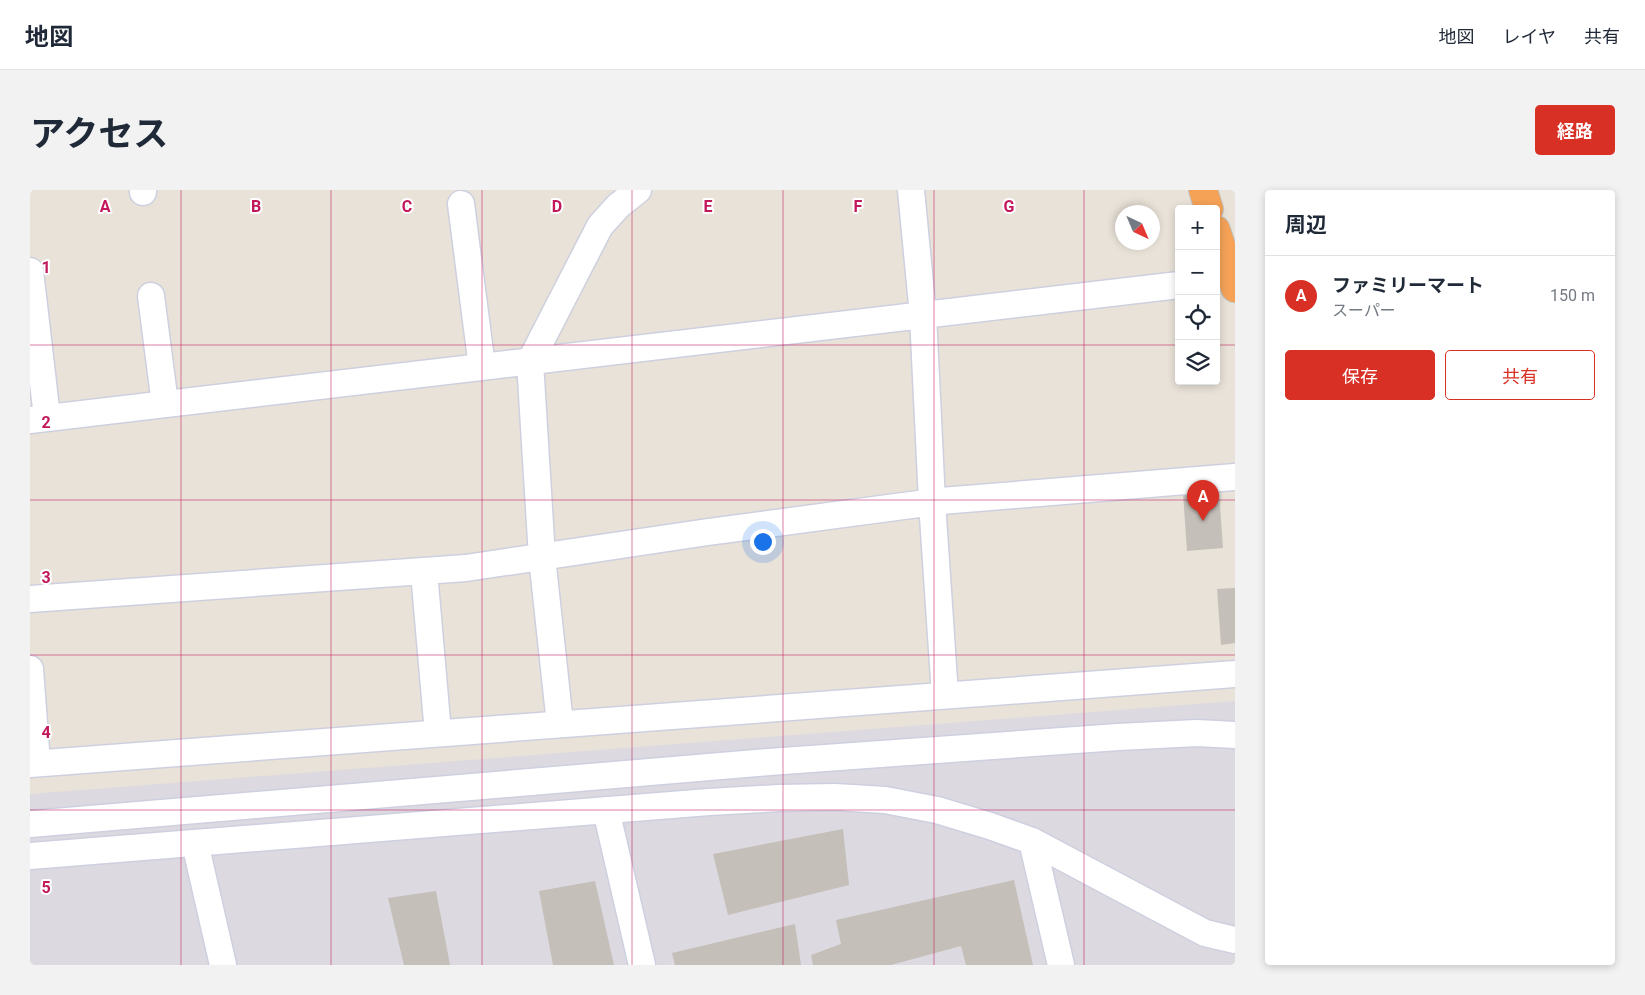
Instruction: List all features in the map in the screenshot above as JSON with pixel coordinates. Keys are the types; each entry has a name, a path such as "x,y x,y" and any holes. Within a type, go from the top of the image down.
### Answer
{"highway":[{"path":"1203,190 1208,205"},
{"path":"1220,245 1230,281"}],"street":[{"path":"560,724 542,557 530,362 575,271 600,226 618,206 638,190"},
{"path":"911,190 923,315 932,502 945,696"},
{"path":"460,204 482,367"},
{"path":"30,271 39,419 1175,285"},
{"path":"151,296 165,404"},
{"path":"30,599 466,568 932,502 1235,477"},
{"path":"424,572 438,733"},
{"path":"30,669 34,764 1235,674"},
{"path":"30,824 779,762 1118,737 1197,733 1235,735"},
{"path":"30,856 770,798 835,797 885,800 937,810 1032,841 1205,933 1235,940"},
{"path":"606,810 642,965"},
{"path":"1032,841 1061,965"},
{"path":"195,843 223,965"}],"shaded area":[{"path":"1235,701 1235,965 30,965 30,794"}],"building":[{"path":"1219,491 1223,548 1187,551 1183,493"},
{"path":"1235,588 1235,643 1221,645 1217,589"},
{"path":"843,829 849,885 728,915 713,854"},
{"path":"1014,880 1033,965 966,965 961,946 891,965 813,965 811,955 841,944 836,920"},
{"path":"595,881 614,965 553,965 539,891"},
{"path":"436,891 450,965 404,965 388,898"},
{"path":"795,924 801,965 675,965 672,953"}],"place":[{"name":"ファミリーマート","path":"1203,521"}]}
